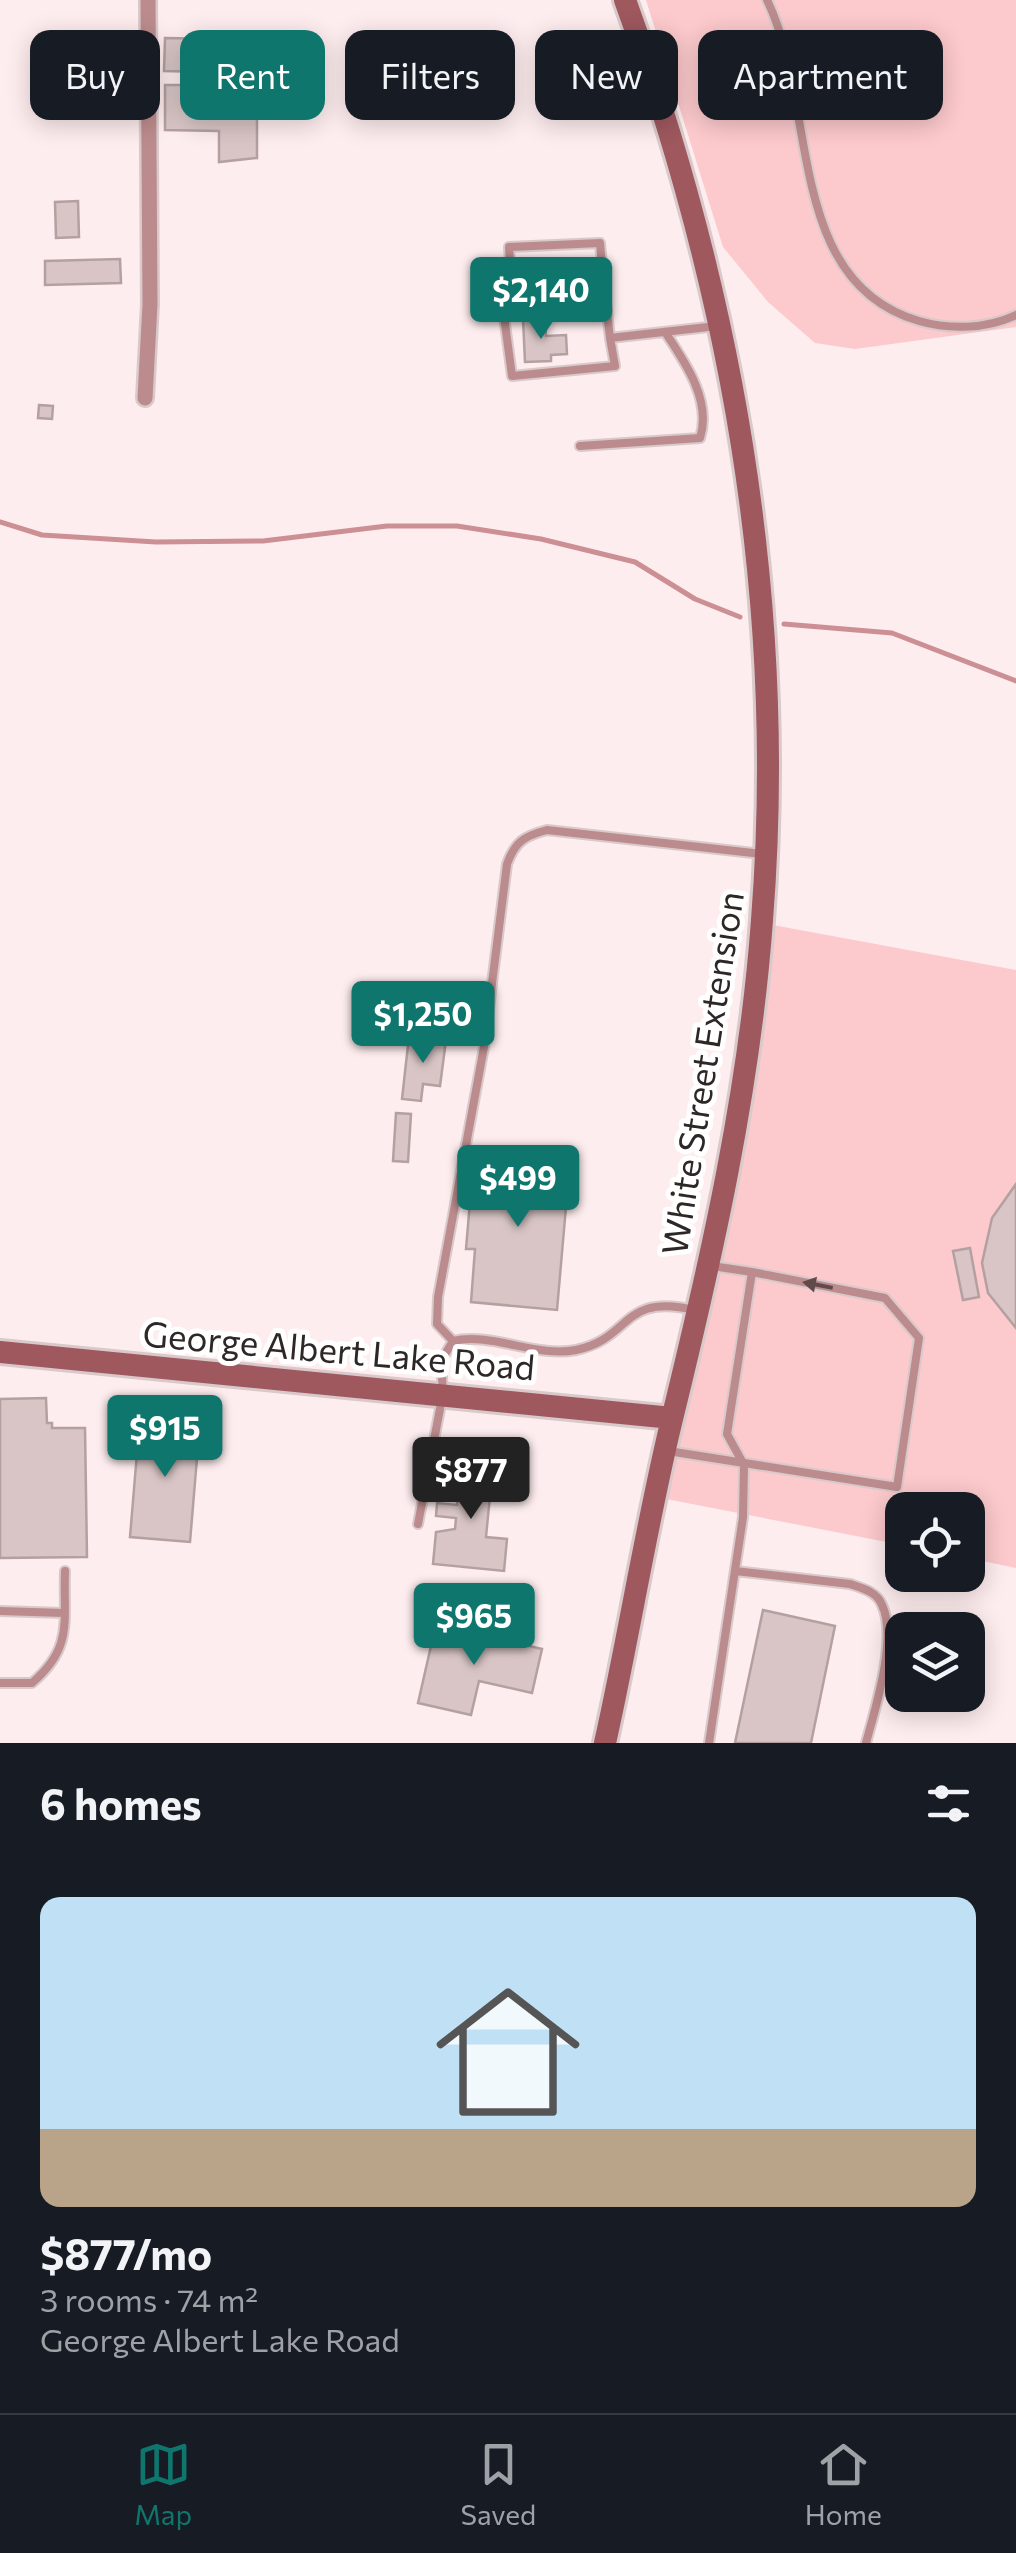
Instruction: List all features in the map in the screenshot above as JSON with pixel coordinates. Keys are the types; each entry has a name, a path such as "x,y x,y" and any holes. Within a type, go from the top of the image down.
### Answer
{"street":[{"path":"145,398 150,304 148,0"},
{"name":"White Street Extension","path":"605,1743 672,1418 708,1266 745,1061 766,854 762,619 746,473 721,325 680,162 625,0"},
{"name":"George Albert Lake Road","path":"0,1352 672,1418"}],"lane":[{"path":"767,0 782,32 819,222 843,271 894,314 946,329 1016,315"},
{"path":"512,293 509,248 600,242 615,366 512,376 501,294 604,286"},
{"path":"610,338 721,325"},
{"path":"580,446 700,438 706,421 690,369 665,332"},
{"path":"698,1311 658,1303 644,1308 590,1346 570,1351 453,1341 437,1324 438,1296 484,1046 507,864 513,847 526,835 547,830 766,854"},
{"path":"666,1450 744,1466 898,1487 918,1338 885,1298 708,1266"},
{"path":"710,1743 735,1570 744,1466 727,1434 752,1272"},
{"path":"418,1524 443,1394 441,1361 453,1341"},
{"path":"735,1570 850,1584 868,1590 882,1604 886,1638 866,1743"},
{"path":"0,1683 32,1683 54,1665 66,1637 65,1572"},
{"path":"0,1610 64,1612"}],"shaded area":[{"path":"646,0 1016,0 1016,327 855,349 815,343 768,302 723,247 678,103 678,30 655,30"},
{"path":"762,923 1016,970 1016,1568 985,1562 985,1492 885,1492 885,1542 656,1497"}],"building":[{"path":"165,38 180,38 180,71 164,71"},
{"path":"165,85 180,85 180,120 257,120 257,158 219,162 219,131 165,130"},
{"path":"78,201 79,237 56,238 55,202"},
{"path":"120,259 121,283 45,285 45,261"},
{"path":"545,318 546,336 566,335 567,354 551,355 551,361 525,362 523,319"},
{"path":"39,405 53,406 52,419 38,418"},
{"path":"409,1036 446,1040 440,1086 423,1084 421,1101 402,1099"},
{"path":"396,1113 411,1114 408,1162 393,1161"},
{"path":"483,1153 570,1161 557,1310 471,1302 475,1249 466,1249 473,1166 482,1167"},
{"path":"1016,1184 1016,1328 988,1293 982,1263 992,1218"},
{"path":"970,1248 979,1297 963,1300 953,1251"},
{"path":"46,1398 47,1423 52,1423 52,1428 85,1428 87,1557 0,1558 0,1399"},
{"path":"140,1417 200,1422 190,1542 130,1537"},
{"path":"469,1453 487,1454 486,1464 493,1465 486,1537 507,1539 504,1571 433,1564 436,1532 455,1529 456,1518 436,1516 437,1503 457,1505 461,1462 468,1462"},
{"path":"763,1610 835,1626 811,1743 735,1743"},
{"path":"436,1624 542,1649 532,1693 479,1681 471,1715 418,1703"}],"waterway":[{"path":"0,522 42,535 156,542 263,541 387,526 457,526 541,539 635,562 695,599 740,617"},
{"path":"784,624 892,633 1016,681"}]}
